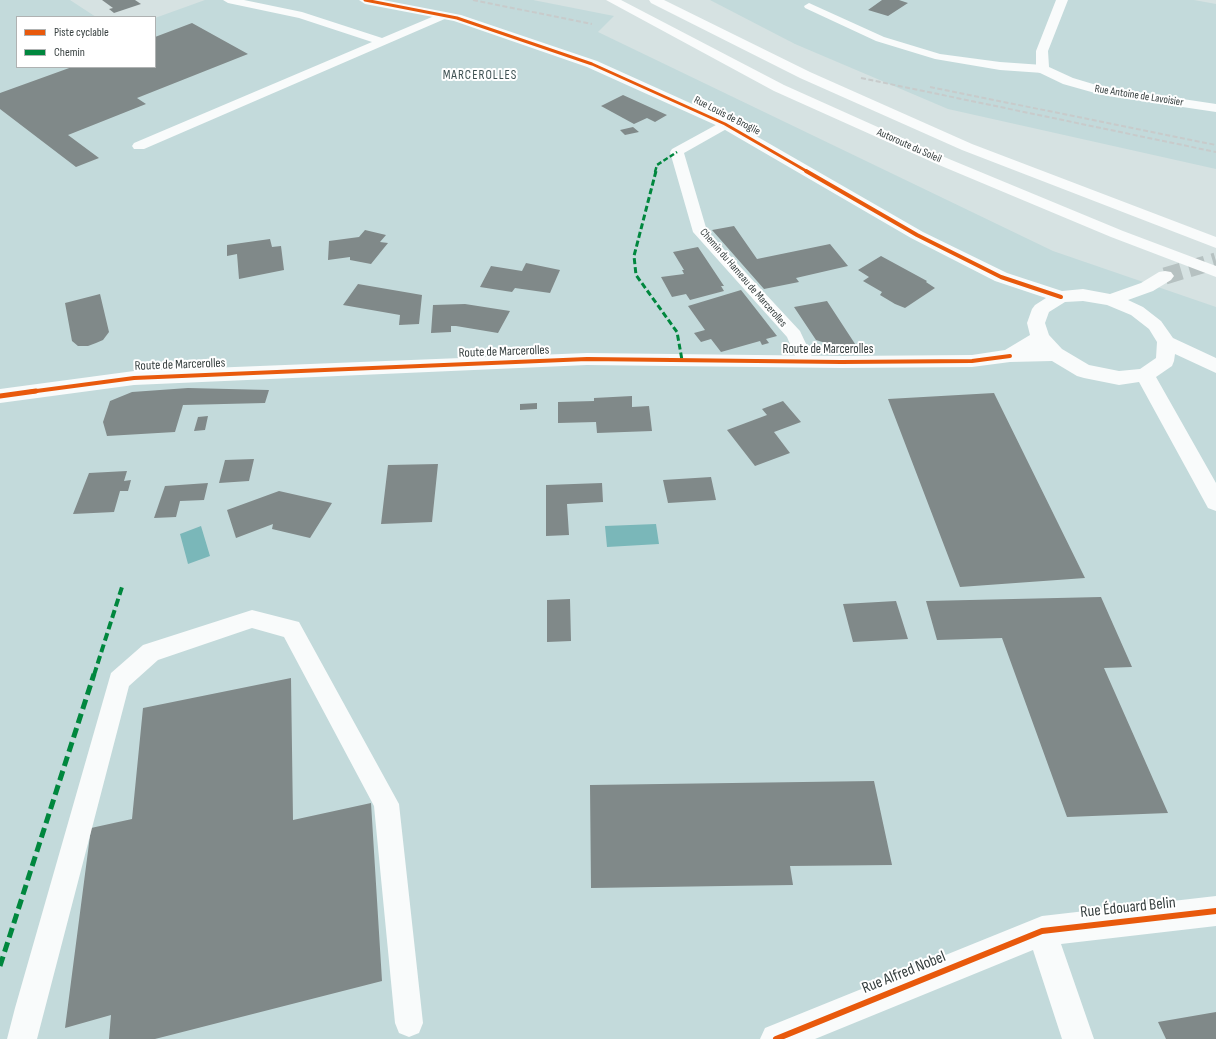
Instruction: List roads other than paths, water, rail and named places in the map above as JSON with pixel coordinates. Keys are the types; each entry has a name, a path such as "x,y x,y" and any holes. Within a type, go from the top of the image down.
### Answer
{"main road":[{"name":"Rue Louis de Broglie","path":"365,0 457,18 592,64 725,124 917,235 1001,277 1061,297"},
{"name":"Autoroute du Soleil","path":"612,0 786,91 966,171 1117,234 1216,272"},
{"name":"Autoroute du Soleil","path":"655,0 805,75 967,147 1216,243"},
{"path":"1043,69 1042,51 1062,0"},
{"name":"Rue Antoine de Lavoisier","path":"1043,69 1068,81 1102,91 1216,108"},
{"path":"1111,300 1147,287 1165,276"},
{"name":"Rue Louis de Broglie","path":"1001,277 1041,309"},
{"path":"1137,311 1147,287"},
{"path":"1216,366 1166,342 1155,325 1137,311 1111,300 1083,295 1061,297 1041,309 1036,323 1040,337 1055,354 1084,371 1119,378 1145,375 1165,361 1216,369"},
{"name":"Route de Marcerolles","path":"1010,356 1040,337"},
{"path":"1165,361 1166,342"},
{"name":"Route de Marcerolles","path":"0,396 134,378 587,359 805,362 972,361 1010,356 1055,354"},
{"path":"1145,375 1216,502"},
{"path":"1119,378 1172,422"},
{"name":"Rue Édouard Belin","path":"1042,931 1216,911"},
{"path":"1042,931 1078,1039"},
{"name":"Rue Alfred Nobel","path":"776,1039 1042,931"}],"lane":[{"path":"228,0 302,14 382,42"},
{"path":"809,6 880,39 939,57 1000,66 1043,69"},
{"path":"139,146 443,16"},
{"name":"Chemin du Hameau de Marcerolles","path":"725,124 677,152 700,232 794,336 805,362"},
{"path":"22,1039 29,1008 119,680 151,652 252,619 291,629 386,804 409,1022"}],"water":[{"path":"656,524 659,544 607,547 605,526"},
{"path":"201,526 210,556 188,564 180,534"}],"tunnel":[{"path":"1165,276 1216,261"}],"railway":[{"path":"473,0 592,24"},
{"path":"861,78 1216,152"},
{"path":"930,87 1216,145"}],"district":[{"name":"MARCEROLLES","path":"480,76"}]}
